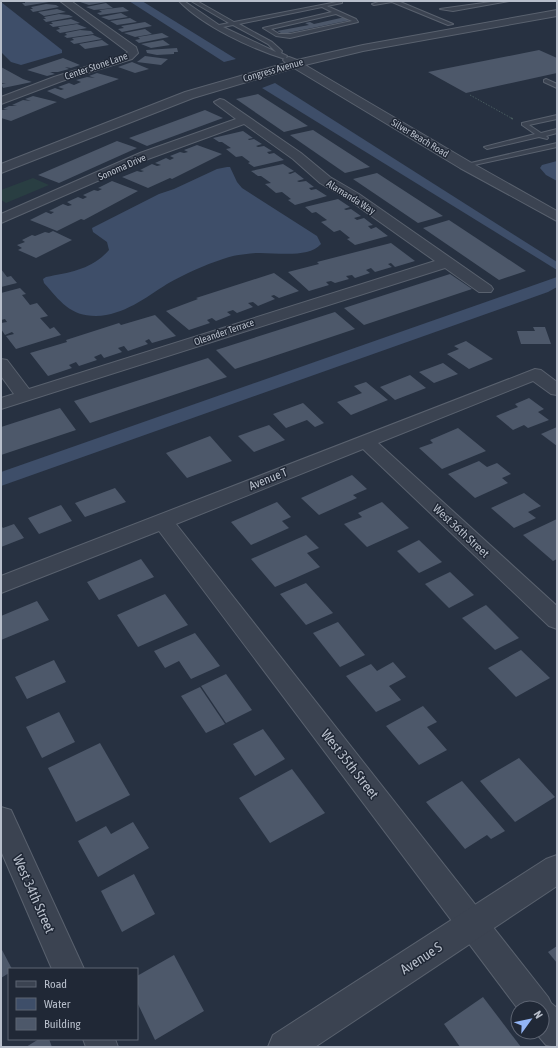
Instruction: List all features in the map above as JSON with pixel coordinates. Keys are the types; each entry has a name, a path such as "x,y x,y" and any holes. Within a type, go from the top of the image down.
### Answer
{"street":[{"name":"Center Stone Lane","path":"3,99 58,79 128,57 133,53 132,49 65,1"},
{"name":"Congress Avenue","path":"1,169 130,117 182,98 290,60 350,42 557,6"},
{"name":"Congress Avenue","path":"138,101 197,81 290,60 557,14"},
{"name":"Silver Beach Road","path":"290,60 465,166 557,217"},
{"name":"Alamanda Way","path":"220,102 297,156 325,180 354,196 485,289"},
{"name":"Sonoma Drive","path":"10,221 144,156 245,120"},
{"name":"Oleander Terrace","path":"1,404 155,356 293,309 447,262"},
{"path":"1,364 25,397"},
{"name":"Avenue T","path":"1,585 535,374 557,390"},
{"name":"West 36th Street","path":"365,441 557,620"},
{"name":"West 35th Street","path":"163,521 531,1000"},
{"name":"West 34th Street","path":"1,819 68,968"},
{"name":"Avenue S","path":"285,1047 557,870"},
{"path":"550,1025 557,1034"}],"lane":[{"path":"181,1 194,11 220,26 257,46 290,60"},
{"path":"194,1 270,43 290,60"},
{"path":"374,4 390,1"},
{"path":"394,1 450,24"},
{"path":"442,9 453,10 506,1"},
{"path":"220,26 340,2"},
{"path":"323,6 337,12 355,22 290,36 278,35 266,28 337,12"},
{"path":"289,12 304,19"},
{"path":"524,124 557,117"},
{"path":"524,124 543,135 554,145"},
{"path":"487,147 557,132"},
{"path":"465,166 554,145"}],"path":[{"path":"470,95 524,124"}],"green space":[{"path":"33,178 49,185 6,203 1,200 1,190"}],"water":[{"path":"129,1 142,1 236,59 224,62"},
{"path":"1,2 62,50 62,53 21,65 11,62 1,52"},
{"path":"275,83 557,262 557,270 262,88"},
{"path":"557,161 557,181 546,175 540,168 542,165"},
{"path":"230,167 237,182 242,188 317,236 321,244 308,252 290,254 256,253 227,258 202,267 167,284 134,305 116,313 106,315 87,315 72,310 66,306 44,283 43,279 46,277 72,272 88,266 102,257 109,250 107,242 93,232 92,228 159,194 174,189 217,169"},
{"path":"557,277 557,287 548,292 1,486 1,472"}],"building":[{"path":"25,1 49,2 25,6 22,3 25,3"},
{"path":"80,2 107,2 89,5"},
{"path":"106,3 113,8 94,10 86,7"},
{"path":"46,4 56,5 59,7 33,12 30,9 33,9 31,7"},
{"path":"123,7 129,11 100,15 97,13 102,12 99,10"},
{"path":"57,9 66,12 44,16 38,12"},
{"path":"121,13 128,17 109,20 101,17"},
{"path":"59,14 73,17 46,22 43,19 46,19 44,17"},
{"path":"345,17 351,20 283,34 277,31 309,25 305,23 310,22 314,24"},
{"path":"130,18 137,22 117,25 110,21"},
{"path":"71,19 80,23 53,27 49,24 53,24 51,22"},
{"path":"145,22 152,26 122,32 118,29 124,28 121,26"},
{"path":"77,24 87,28 60,33 56,30 60,29 58,27"},
{"path":"145,29 152,34 135,37 124,33"},
{"path":"80,30 91,31 94,34 67,38 64,36 67,35 65,33"},
{"path":"162,33 169,37 139,43 135,40 140,39 138,37"},
{"path":"93,35 102,39 74,44 70,41 74,40 72,38"},
{"path":"102,40 109,45 85,49 79,44"},
{"path":"163,40 170,45 151,48 141,44"},
{"path":"177,48 178,52 174,52 174,54 157,55 147,53 146,50"},
{"path":"539,50 557,58 557,73 466,93 428,72"},
{"path":"145,56 168,59 161,65 137,62"},
{"path":"63,58 80,65 71,68 65,67 69,69 58,72 50,72 55,74 47,76 27,70"},
{"path":"132,62 149,69 135,73 118,67"},
{"path":"1,67 23,79 32,82 3,88 1,84 6,83 1,83"},
{"path":"97,73 119,79 65,99 47,91 55,88 61,90 64,89 58,87 69,83 74,85 81,82 76,80 87,77 95,78 89,76"},
{"path":"258,94 308,126 284,132 236,99"},
{"path":"33,96 57,102 11,121 1,118 1,110 8,110 3,109 9,106 17,106 12,105 23,100 31,101 25,99"},
{"path":"205,110 223,118 147,146 129,138"},
{"path":"313,130 370,167 345,173 290,135"},
{"path":"243,131 253,138 248,139 249,140 254,139 262,144 256,146 264,146 272,151 267,152 269,154 274,153 284,160 254,167 242,156 236,157 226,149 231,148 213,138"},
{"path":"117,141 137,148 59,183 38,175"},
{"path":"197,145 222,154 172,179 170,178 148,188 122,177 137,171 144,171 140,170 152,164 157,166 161,165 155,163 166,158 170,160 174,158 170,156 180,152 188,152 184,150"},
{"path":"283,164 294,171 288,173 290,174 295,172 304,179 297,181 306,181 314,187 309,188 311,190 316,189 327,196 295,205 288,200 291,199 282,192 276,193 265,184 271,183 251,171"},
{"path":"377,173 443,216 418,223 353,179"},
{"path":"112,181 138,191 84,220 81,219 57,231 30,220 46,212 51,214 54,212 49,211 63,204 68,206 72,205 67,202 78,197 83,199 87,197 83,195 94,190 98,191 102,189 98,188"},
{"path":"338,199 350,207 344,209 351,209 361,216 354,218 357,220 364,218 373,225 368,226 371,229 376,227 388,236 355,245 347,239 350,238 340,230 334,232 321,222 327,220 316,212 312,213 305,207"},
{"path":"449,220 526,271 499,280 423,228"},
{"path":"53,231 72,240 36,258 18,250 22,248 17,245 25,242 22,240 32,235 35,236"},
{"path":"391,243 415,261 395,267 391,263 388,264 392,267 375,272 371,268 366,270 370,273 355,278 352,275 346,276 349,279 335,283 331,281 326,282 329,285 309,291 288,272 319,264 317,262"},
{"path":"1,269 7,277 11,276 17,283 1,287"},
{"path":"274,273 299,291 279,298 274,295 271,296 275,299 258,306 253,302 248,303 253,307 237,313 233,310 227,312 231,315 216,321 212,318 207,320 210,323 189,330 166,311 198,299 196,298"},
{"path":"450,274 472,289 364,325 344,308"},
{"path":"20,288 26,294 22,295 30,305 37,303 48,316 40,318 50,329 54,327 61,335 16,349 6,336 14,334 12,332 5,335 1,329 1,323 7,322 5,319 1,320 1,293"},
{"path":"335,312 355,329 235,369 216,350"},
{"path":"155,315 176,336 152,343 149,339 145,341 148,344 128,351 124,346 118,348 122,352 104,358 101,354 94,357 97,360 79,366 76,362 69,365 72,368 48,376 30,353 67,342 66,340 119,323 121,325"},
{"path":"533,327 545,327 551,344 521,344 517,331 535,331"},
{"path":"466,341 493,359 469,369 447,354 459,349 454,346"},
{"path":"208,358 227,377 90,423 74,401"},
{"path":"443,363 458,374 434,383 419,372"},
{"path":"410,375 426,388 395,400 380,387"},
{"path":"366,382 388,400 351,415 337,402 362,393 354,386"},
{"path":"529,398 544,409 538,412 549,420 528,428 524,425 513,430 496,416 518,407 515,404"},
{"path":"303,403 324,423 315,427 307,420 286,428 273,414"},
{"path":"60,408 76,430 1,455 1,427"},
{"path":"269,425 285,440 254,452 238,436"},
{"path":"557,427 557,446 541,434"},
{"path":"458,428 486,451 442,469 419,448 433,443 430,440"},
{"path":"210,436 232,461 187,478 166,453"},
{"path":"479,461 487,467 497,463 511,474 502,478 508,483 475,498 448,474"},
{"path":"352,475 367,489 353,495 357,498 319,515 301,498"},
{"path":"115,488 126,502 85,517 75,503"},
{"path":"524,493 541,506 528,512 536,518 514,528 491,508"},
{"path":"277,502 291,517 282,521 289,528 251,545 231,522"},
{"path":"382,502 409,528 367,547 344,524 362,517 358,513"},
{"path":"61,505 72,521 39,534 28,518"},
{"path":"557,519 557,559 553,561 523,535"},
{"path":"14,524 24,538 1,547 1,526 3,528"},
{"path":"306,535 319,548 307,553 320,567 275,587 251,559"},
{"path":"419,540 442,562 419,573 397,551"},
{"path":"141,559 154,577 99,600 87,582"},
{"path":"450,572 474,595 449,608 425,584"},
{"path":"306,583 333,613 306,625 280,594"},
{"path":"165,594 188,625 138,647 117,615"},
{"path":"37,601 49,620 1,640 1,616"},
{"path":"486,605 519,638 495,650 462,618"},
{"path":"338,622 365,655 340,667 313,633"},
{"path":"195,633 220,666 191,679 179,661 165,668 154,651"},
{"path":"521,650 550,678 516,697 488,668"},
{"path":"54,660 66,682 27,699 15,677"},
{"path":"393,662 406,677 389,686 401,700 376,712 346,676 371,664 377,671"},
{"path":"226,674 252,710 226,723 201,686"},
{"path":"200,687 225,724 206,733 181,696"},
{"path":"423,706 437,722 427,727 447,750 419,765 386,726"},
{"path":"59,712 75,742 42,758 26,727"},
{"path":"263,729 285,759 255,776 233,744"},
{"path":"100,743 130,795 76,822 48,768"},
{"path":"519,758 555,797 515,822 480,781"},
{"path":"292,769 325,813 270,843 239,798"},
{"path":"462,781 505,831 491,839 487,835 465,849 426,802"},
{"path":"133,822 149,848 98,877 78,841 106,826 111,834"},
{"path":"134,874 155,914 122,932 101,891"},
{"path":"557,946 557,963 548,952"},
{"path":"1,948 11,968 8,968 8,974 1,978"},
{"path":"174,955 204,1011 155,1040 138,1004 138,975"},
{"path":"483,997 510,1033 510,1040 516,1040 521,1047 460,1047 444,1024"},
{"path":"37,1040 49,1040 52,1047 26,1047"}]}
